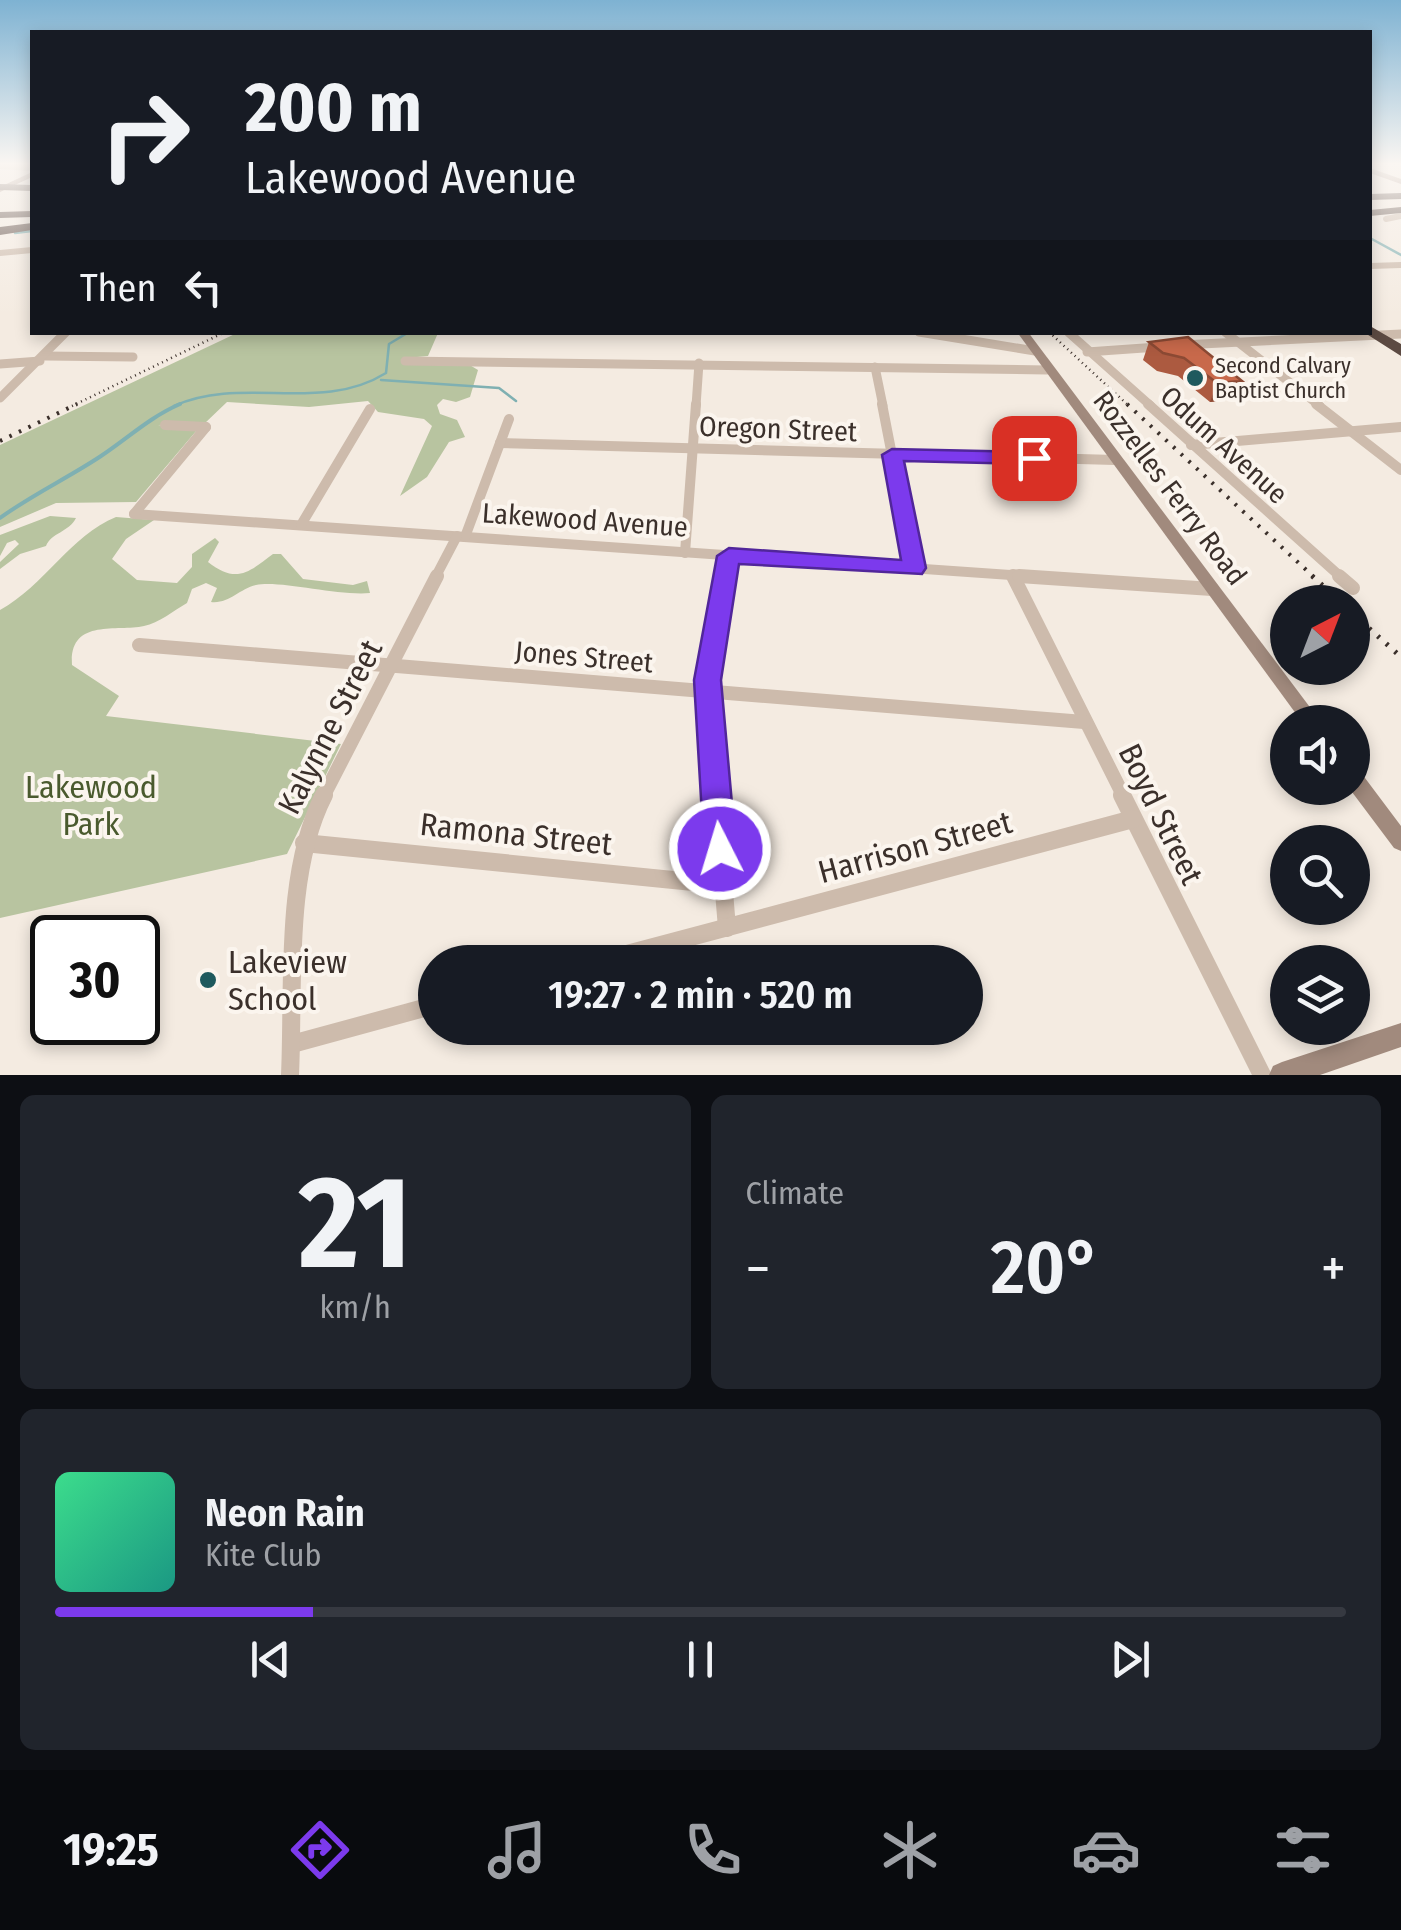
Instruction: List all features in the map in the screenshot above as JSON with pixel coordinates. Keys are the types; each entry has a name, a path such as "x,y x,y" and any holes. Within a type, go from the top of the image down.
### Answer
{"highway":[{"path":"0,231 30,226"},
{"path":"1385,333 1401,350"}],"street":[{"path":"1386,219 1391,214"},
{"path":"0,253 30,250"},
{"path":"0,264 14,252"},
{"path":"1372,266 1401,265"},
{"path":"0,398 63,335"},
{"path":"938,335 1035,351"},
{"name":"Rozzelles Ferry Road","path":"1024,335 1299,705"},
{"name":"Odum Avenue","path":"1071,335 1350,585"},
{"path":"1228,335 1401,470"},
{"path":"1087,352 1352,335"},
{"path":"0,364 133,357"},
{"path":"405,360 1047,370"},
{"path":"685,553 699,363"},
{"path":"874,367 914,568"},
{"path":"302,526 370,409"},
{"name":"Kalynne Street","path":"290,1075 304,843 392,664 461,536 509,419"},
{"name":"Lakewood Avenue","path":"165,425 206,427 134,514 1212,589"},
{"path":"1192,445 1401,427"},
{"name":"Oregon Street","path":"500,443 1115,460"},
{"path":"727,928 708,692 729,556"},
{"name":"Boyd Street","path":"1012,575 1262,1075"},
{"name":"Jones Street","path":"139,645 1084,722"},
{"path":"1370,800 1401,842"},
{"name":"Harrison Street","path":"662,945 1133,819"},
{"name":"Ramona Street","path":"304,843 723,884"},
{"path":"292,1044 418,1010"},
{"path":"1282,1075 1401,1034"}],"green space":[{"path":"233,335 437,335 428,356 406,358 468,364 478,370 470,397 456,402 443,399 437,405 440,414 457,420 465,437 449,442 427,477 400,496 432,426 424,419 378,412 368,401 309,407 227,402 204,424 158,425 197,430 136,502 56,503 0,527 0,445"},
{"path":"50,516 76,518 46,546 20,554 0,569 0,562 19,544 15,540 7,543 0,556 0,535"},
{"name":"Lakewood Park","path":"116,517 154,520 126,539 112,559 137,580 177,583 192,567 192,554 215,538 219,542 208,562 227,573 243,573 273,554 281,554 303,579 353,585 367,581 370,593 266,584 211,602 217,588 206,583 192,589 187,603 155,622 86,634 73,650 72,665 119,696 106,716 341,744 287,854 0,918 0,610 30,588 85,536"}],"building":[{"path":"1188,337 1242,381 1217,383 1184,358 1163,353 1149,342"}],"waterway":[{"path":"15,233 30,231"},
{"path":"1372,239 1401,255"},
{"path":"174,406 200,397 335,391 361,385 386,373 389,344 404,335"},
{"path":"381,380 499,388 516,401"},
{"path":"0,518 180,404"}],"railway":[{"path":"72,406 219,335"},
{"path":"1052,335 1129,406"},
{"path":"0,441 77,404"},
{"path":"1127,404 1315,578"},
{"path":"1312,576 1322,585"},
{"path":"1370,629 1401,657"}],"place":[{"name":"Second Calvary Baptist Church","path":"1195,378"},
{"name":"Lakeview School","path":"208,980"}],"route":[{"path":"720,849 708,680 729,556 914,568 892,455 1034,458"}]}
